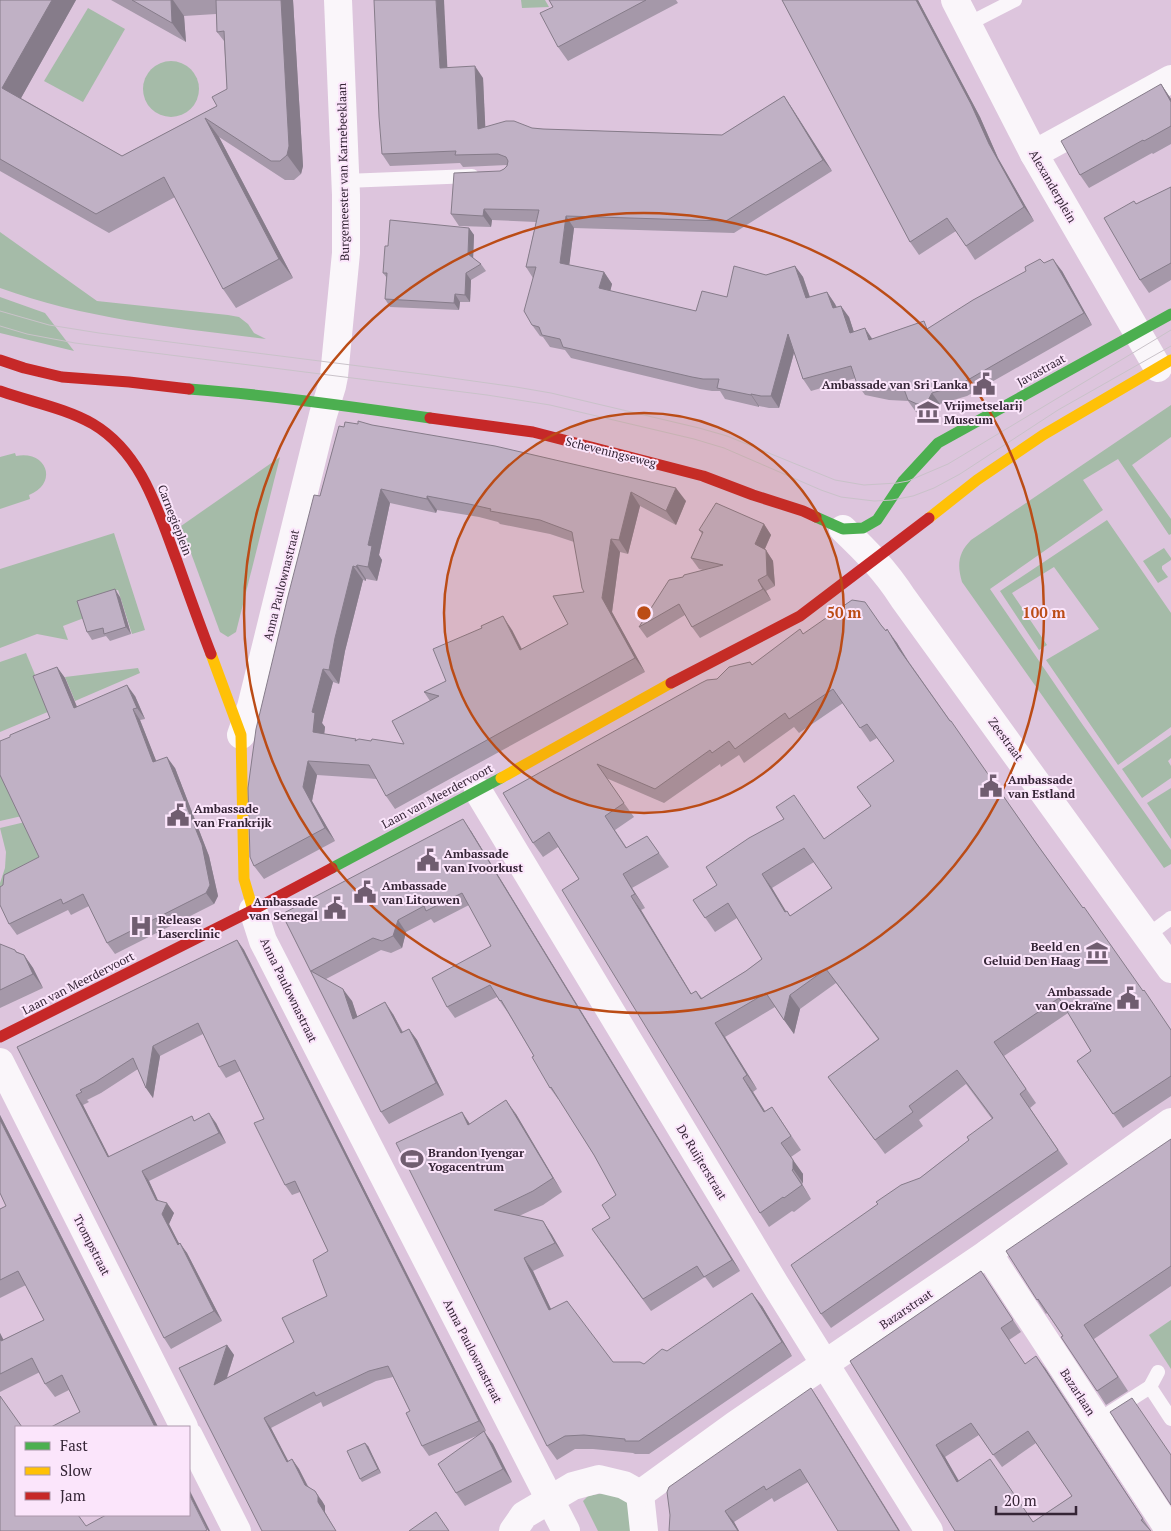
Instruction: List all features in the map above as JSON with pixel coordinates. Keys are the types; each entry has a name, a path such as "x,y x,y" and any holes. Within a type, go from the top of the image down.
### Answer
{"street":[{"name":"Burgemeester van Karnebeeklaan","path":"326,403 334,376 346,253 338,0"},
{"name":"Alexanderplein","path":"955,0 1034,154 1137,332 1164,364"},
{"path":"1034,154 1171,79"},
{"name":"Javastraat","path":"843,529 862,528 877,520 903,481 938,443 1171,314"},
{"path":"0,360 62,377 213,390 326,403"},
{"path":"874,559 977,480 1043,435 1164,364"},
{"name":"Carnegieplein","path":"0,391 82,418 105,432 118,443 135,464 153,496 241,735"},
{"name":"Scheveningseweg","path":"326,403 533,432 703,476 803,511 843,529 874,559"},
{"name":"Anna Paulownastraat","path":"326,403 251,707 241,735 244,879 264,941 566,1531"},
{"name":"Laan van Meerdervoort","path":"0,1037 253,910 478,791 697,669 800,616 874,559"},
{"name":"Zeestraat","path":"874,559 890,578 1171,969"},
{"name":"De Ruijterstraat","path":"478,791 775,1284 929,1531"},
{"name":"Trompstraat","path":"0,1062 183,1426"},
{"name":"Bazarstraat","path":"640,1494 735,1425 988,1253 1171,1122"},
{"name":"Bazarlaan","path":"988,1253 1170,1531"},
{"path":"190,1438 237,1531"},
{"path":"513,1531 524,1515 549,1500 573,1486 600,1479 624,1485 640,1494 644,1531"}],"lane":[{"path":"968,24 1015,0"},
{"path":"345,181 488,175"},
{"path":"1148,935 1171,918"},
{"path":"1097,1421 1150,1387 1158,1372"},
{"path":"1150,1387 1171,1419"}],"green space":[{"path":"521,0 545,0 549,7 522,8"},
{"path":"88,8 125,29 83,102 44,81"},
{"path":"171,61 182,63 191,69 197,78 199,89 197,100 191,109 182,115 171,117 160,115 151,109 145,100 143,89 145,78 151,69 160,63"},
{"path":"0,232 97,301 239,317 248,324 254,333 266,339 98,315 32,299 0,288"},
{"path":"0,297 45,313 74,351 0,333"},
{"path":"1171,405 1171,437 1132,465 1171,519 1171,534 1169,535 1118,459 1083,480 1103,510 990,589 1171,850 1171,864 1164,868 962,582 959,565 963,550 971,540"},
{"path":"15,453 16,456 36,458 42,463 46,476 44,483 38,490 29,495 30,499 0,509 0,457"},
{"path":"280,457 236,632 228,637 220,632 181,526"},
{"path":"1107,520 1171,613 1171,727 1118,765 1046,660 1099,629 1054,567 1012,593 1047,645 1039,650 1000,591"},
{"path":"114,533 145,630 132,634 118,590 99,596 84,618 63,626 68,640 37,634 0,648 0,569"},
{"path":"1164,548 1171,560 1162,566 1168,577 1158,583 1143,561"},
{"path":"26,653 50,711 0,732 0,662"},
{"path":"138,668 140,673 75,701 65,677"},
{"path":"1171,735 1171,758 1168,761 1171,766 1171,778 1142,798 1122,769"},
{"path":"0,754 22,816 0,821"},
{"path":"1171,788 1171,839 1147,803"},
{"path":"25,822 44,861 0,899 0,883 5,868 6,852 0,828"},
{"path":"1171,1320 1171,1369 1149,1335"},
{"path":"604,1493 620,1497 629,1504 634,1531 598,1531 583,1501 588,1496"}],"building":[{"path":"0,0 52,0 2,88 122,156 217,106 212,97 227,89 224,31 217,32 216,0 281,0 289,146 287,155 280,161 271,161 205,118 279,259 223,289 164,177 96,214 0,159"},
{"path":"132,0 171,0 172,23"},
{"path":"374,0 436,0 440,68 475,66 478,129 506,121 514,121 532,128 543,129 722,135 784,96 823,160 726,221 566,216 560,263 604,272 599,288 696,311 702,291 727,297 734,266 766,275 795,266 806,298 827,292 833,308 841,306 850,333 865,328 869,340 924,321 927,329 973,300 1026,271 1025,267 1040,259 1044,263 1053,259 1084,313 959,385 932,393 927,402 917,404 908,400 904,389 857,384 851,366 803,379 788,334 771,396 751,395 717,388 719,379 692,377 563,347 560,339 542,335 539,327 532,325 524,311 536,267 526,267 539,210 484,209 483,216 451,214 454,173 500,171 507,166 508,161 506,157 498,154 455,155 456,151 382,154"},
{"path":"549,0 646,0 558,47 540,13 553,7"},
{"path":"782,0 916,0 971,104 989,144 1024,207 966,246 947,218 910,242"},
{"path":"1161,84 1171,102 1171,126 1080,175 1061,141"},
{"path":"1171,187 1171,263 1140,280 1104,218 1134,201 1136,204"},
{"path":"390,220 469,228 468,254 481,264 466,273 465,295 455,294 454,303 385,299 387,273 383,273 385,246 388,246"},
{"path":"358,421 495,446 676,488 666,511 631,492 619,540 611,539 602,598 635,658 386,796 369,765 308,761 303,787 325,828 254,866 250,857 248,788 256,729 314,495 320,496 339,426 344,427 345,422 358,424","holes":["381,489 427,499 427,496 491,509 490,511 540,520 572,532 584,592 553,596 568,624 520,650 503,616 481,626 482,628 433,649 446,681 424,692 439,696 392,721 404,744 372,739 371,741 359,739 355,741 356,739 313,732 315,713 312,712 323,669 329,670 353,566 368,567 372,546 368,545"]},
{"path":"716,503 764,524 755,544 766,550 767,575 758,580 763,589 692,627 679,604 639,627 669,580 723,565 691,558 703,532 699,530"},
{"path":"115,589 126,627 104,634 103,628 87,632 77,601"},
{"path":"852,600 865,602 886,631 887,629 899,649 1036,843 1144,990 1171,1030 1171,1076 1113,1114 1077,1061 1091,1051 1059,998 994,1042 1026,1089 1020,1094 1058,1150 821,1314 791,1265 878,1204 876,1202 901,1185 920,1178 969,1140 967,1137 993,1118 957,1070 909,1106 913,1112 875,1140 828,1077 879,1039 826,969 790,995 784,1020 766,993 715,1023 747,1075 743,1078 764,1112 772,1107 791,1136 781,1143 793,1160 792,1170 802,1185 760,1213 562,890 579,879 549,832 533,843 503,793 701,683 717,679 729,667 750,662 752,665 800,629 803,634","holes":["833,689 860,728 867,724 894,761 857,787 871,806 824,839 794,795 776,807 784,819 749,838 706,867 717,885 693,900 705,918 728,903 762,959 701,999 696,991 691,994 631,896 635,894 623,874 659,853 647,836 626,848 605,816 624,803 597,764 655,789 710,750 712,753 729,741 735,749 785,713 789,719","804,848 832,888 790,916 787,911 785,912 762,874"]},
{"path":"57,667 74,708 127,685 137,708 133,709 153,762 167,757 202,845 210,885 206,893 107,943 83,894 63,904 61,899 9,924 0,905 0,887 3,885 4,875 39,857 0,775 0,741 50,718 33,676"},
{"path":"463,819 732,1260 704,1277 697,1266 643,1299 592,1229 610,1218 602,1205 616,1195 594,1155 550,1088 532,1057 534,1056 501,1000 490,985 447,1007 432,978 491,946 462,893 426,911 424,906 398,920 393,936 382,941 373,938 311,971 343,989 353,1019 385,1002 401,1033 409,1029 436,1083 381,1112 282,914"},
{"path":"237,940 479,1421 422,1446 406,1413 410,1411 388,1366 369,1371 316,1396 314,1392 264,1418 287,1462 292,1459 305,1485 315,1491 318,1496 318,1502 336,1531 262,1531 179,1368 227,1345 214,1385 294,1342 282,1318 327,1296 313,1260 328,1251 295,1181 285,1185 254,1123 264,1119 235,1060 219,1067 198,1023 153,1046 146,1088 133,1058 80,1090 82,1092 76,1095 108,1157 192,1116 194,1121 209,1113 219,1133 142,1171 156,1200 167,1203 162,1214 178,1245 180,1243 214,1311 164,1338 17,1047"},
{"path":"0,944 24,955 33,974 0,990"},
{"path":"506,1100 553,1178 533,1191 494,1210 543,1221 555,1243 524,1258 549,1310 567,1301 613,1362 640,1362 644,1364 662,1349 667,1351 752,1293 782,1342 639,1441 625,1441 625,1439 584,1435 565,1436 547,1446 396,1143 462,1112 468,1125"},
{"path":"0,1120 154,1426 53,1426 80,1412 62,1375 45,1384 32,1358 0,1374 0,1338 1,1341 44,1320 18,1271 0,1280 0,1209 6,1206 0,1193"},
{"path":"1171,1139 1171,1266 1084,1325 1118,1377 1097,1391 1006,1251"},
{"path":"981,1271 1013,1320 1001,1328 1025,1364 1036,1356 1143,1519 1141,1520 1151,1531 955,1531 850,1361","holes":["971,1423 993,1455 1028,1431 1072,1496 1033,1522 990,1459 957,1482 936,1445"]},
{"path":"811,1388 899,1531 838,1531 800,1469 766,1490 764,1486 725,1511 738,1531 669,1531 670,1515 667,1492 669,1487"},
{"path":"0,1396 21,1426 15,1426 15,1516 79,1516 86,1526 104,1516 190,1516 190,1496 207,1530 205,1531 0,1531"},
{"path":"1132,1398 1171,1455 1171,1505 1110,1412"},
{"path":"484,1431 503,1469 456,1493 438,1464"},
{"path":"365,1443 378,1469 360,1479 347,1451"},
{"path":"436,1512 449,1531 409,1531"}],"tram line":[{"path":"0,311 49,325 99,333 430,375 551,393 727,436 835,480 864,485 908,481 948,464 1171,330"},
{"path":"0,326 27,334 75,343 487,395 550,405 694,439 724,448 841,497 874,501 913,496 934,488 960,474 1058,410 1171,346"}],"traffic: fast":[{"path":"816,517 843,529 863,528 877,520 903,481 938,443 1171,314"},
{"path":"189,389 310,401 430,418"},
{"path":"332,868 501,778"}],"traffic: slow":[{"path":"929,518 977,480 1043,435 1171,360"},
{"path":"211,654 241,735 244,879 253,910"},
{"path":"501,778 671,683"}],"traffic: jam":[{"path":"0,360 62,377 189,389"},
{"path":"0,391 82,418 110,436 124,451 136,467 155,503 211,654"},
{"path":"430,418 533,432 703,476 816,517"},
{"path":"671,683 800,616 929,518"},
{"path":"0,1037 253,910 332,868"}],"place":[{"name":"Ambassade van Sri Lanka","path":"984,384"},
{"name":"Vrijmetselarij Museum","path":"928,412"},
{"name":"Ambassade van Estland","path":"991,786"},
{"name":"Ambassade van Frankrijk","path":"178,815"},
{"name":"Ambassade van Ivoorkust","path":"428,860"},
{"name":"Ambassade van Litouwen","path":"365,892"},
{"name":"Ambassade van Senegal","path":"335,908"},
{"name":"Release Laserclinic","path":"141,926"},
{"name":"Beeld en Geluid Den Haag","path":"1097,953"},
{"name":"Ambassade van Oekraïne","path":"1128,998"},
{"name":"Brandon Iyengar Yogacentrum","path":"412,1159"}]}
